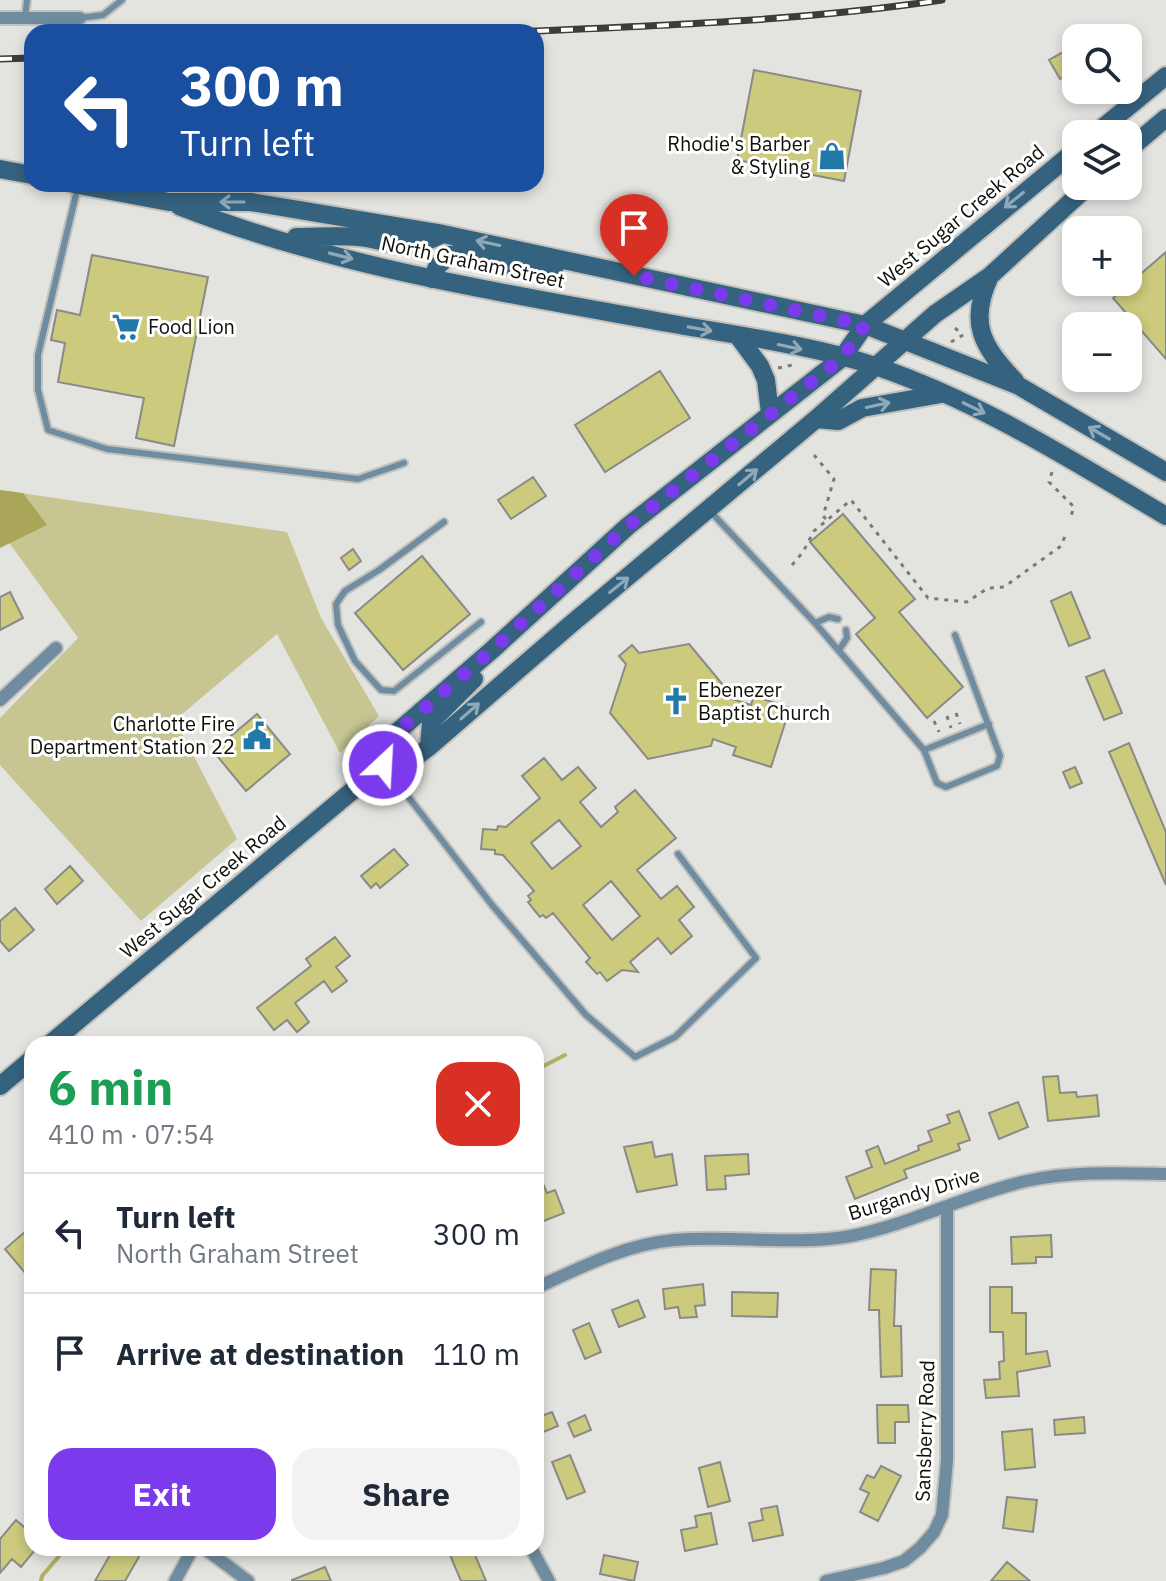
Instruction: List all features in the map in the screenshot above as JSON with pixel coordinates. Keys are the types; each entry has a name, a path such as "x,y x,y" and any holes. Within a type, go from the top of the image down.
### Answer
{"main road":[{"path":"1112,120 1166,76"},
{"path":"1142,138 1166,118"},
{"name":"West Sugar Creek Road","path":"383,765 389,739 628,526 842,358 865,325 1062,162"},
{"path":"0,169 24,174"},
{"name":"North Graham Street","path":"117,192 169,202 241,230 432,279 738,336 877,367 943,394 1053,449 1166,516"},
{"name":"West Sugar Creek Road","path":"60,1036 383,765 407,763 429,747 877,367 905,339 990,276 1073,200"},
{"name":"North Graham Street","path":"169,202 251,202 443,234 865,325 1019,386 1166,472"},
{"path":"265,237 359,237 404,247 443,234"},
{"path":"432,279 437,267 449,255 461,254 506,265 585,266"},
{"path":"990,276 980,296 978,311 982,337 998,363 1019,386"},
{"path":"738,336 760,366 766,380 770,413"},
{"path":"816,419 838,421 862,408 943,394"},
{"path":"429,747 431,722 478,675 492,650"},
{"path":"0,1086 24,1066"}],"street":[{"path":"0,18 80,18"},
{"path":"0,700 56,648"},
{"name":"Burgandy Drive","path":"544,1285 606,1258 654,1242 847,1237 880,1230 1004,1188 1053,1177 1096,1173 1166,1174"},
{"name":"Sansberry Road","path":"826,1581 904,1561 934,1532 942,1515 947,1460 947,1207"},
{"path":"175,1581 189,1556"},
{"path":"215,1556 248,1581"},
{"path":"535,1556 549,1581"}],"lane":[{"path":"25,18 27,0"},
{"path":"80,18 103,15 122,0"},
{"path":"74,192 38,355 38,390 48,430 107,449 358,479 404,463"},
{"path":"709,510 839,650 924,750 937,783 946,787 997,766 1000,756 955,635"},
{"path":"444,522 345,591 336,604 338,625 355,661 369,679 381,690 394,691 481,622"},
{"path":"815,623 829,617 838,619"},
{"path":"839,650 847,638 846,630"},
{"path":"924,750 989,724"},
{"path":"383,765 492,905 586,1015 635,1057 675,1037 756,958 678,854"}],"path":[{"path":"955,328 962,334"},
{"path":"951,342 972,331"},
{"path":"774,369 795,366 799,359"},
{"path":"814,455 834,479 823,516 827,520"},
{"path":"1052,472 1049,482 1074,507 1070,519"},
{"path":"792,565 812,534 851,500 928,598 967,602 988,588 1004,587 1061,546 1065,536"}],"shaded area":[{"path":"0,490 287,532 321,618 379,716 340,753 277,634 175,720 237,839 141,921 0,765 0,718 78,638 0,530"},
{"path":"0,490 23,493 47,525 0,548"}],"building":[{"path":"1062,53 1062,78 1060,79 1049,60"},
{"path":"754,70 861,91 844,181 737,160"},
{"path":"1166,252 1166,359 1142,331 1142,312 1125,312 1113,298 1142,296 1142,273"},
{"name":"Food Lion","path":"92,255 208,277 174,446 136,438 144,398 58,382 65,343 51,340 57,310 80,315"},
{"path":"660,371 690,418 605,472 575,425"},
{"path":"533,477 546,496 511,519 498,500"},
{"path":"843,514 915,599 899,612 963,687 927,718 856,634 875,618 810,542"},
{"path":"353,549 361,561 349,570 341,558"},
{"path":"422,556 470,614 403,670 355,613"},
{"path":"10,592 23,618 0,630 0,597"},
{"path":"1071,592 1090,638 1069,646 1051,601"},
{"name":"Ebenezer Baptist Church","path":"689,644 728,691 726,697 751,705 754,696 790,708 771,767 733,755 736,747 713,739 711,746 648,759 610,713 626,664 619,656 632,645 639,653"},
{"path":"1104,670 1122,713 1104,720 1086,677"},
{"path":"257,714 290,754 246,791 213,751"},
{"path":"1129,743 1166,832 1166,885 1109,752"},
{"path":"544,758 562,780 578,767 596,788 580,802 601,827 618,812 615,807 635,790 676,838 637,870 661,899 677,886 694,907 679,920 692,936 671,954 658,938 630,962 638,972 622,970 607,981 600,972 597,974 586,962 590,958 553,913 546,918 535,911 528,902 531,900 528,896 534,891 503,855 495,854 495,850 481,849 483,829 506,827 540,798 522,776","holes":["559,820 581,846 552,869 531,843","611,881 640,916 612,940 583,905"]},
{"path":"1075,767 1082,783 1070,788 1063,772"},
{"path":"394,849 408,865 380,888 376,883 371,888 361,876"},
{"path":"70,866 83,881 57,904 45,889"},
{"path":"15,908 34,930 9,951 0,941 0,921"},
{"path":"335,937 350,956 336,967 347,981 332,992 324,981 295,1003 309,1022 297,1032 287,1020 274,1030 257,1008 311,966 306,959"},
{"path":"1058,1076 1060,1093 1076,1092 1077,1097 1097,1095 1099,1116 1048,1121 1043,1077"},
{"path":"1018,1102 1028,1127 999,1139 989,1113"},
{"path":"959,1111 970,1140 958,1144 960,1150 904,1170 907,1178 855,1199 846,1177 872,1167 866,1151 878,1146 885,1164 919,1150 918,1146 932,1141 928,1131 950,1123 947,1115"},
{"path":"652,1142 655,1157 672,1154 677,1185 637,1192 624,1147"},
{"path":"748,1154 749,1174 725,1176 726,1189 707,1190 705,1156"},
{"path":"544,1186 547,1193 555,1190 564,1213 544,1221"},
{"path":"24,1233 24,1272 5,1249"},
{"path":"1051,1235 1052,1257 1036,1257 1036,1263 1012,1264 1011,1237"},
{"path":"871,1269 896,1270 894,1326 901,1326 902,1376 881,1377 879,1310 869,1310"},
{"path":"703,1284 705,1305 695,1306 697,1317 680,1318 678,1307 665,1309 663,1289"},
{"path":"990,1287 1012,1287 1012,1313 1026,1313 1026,1354 1047,1351 1050,1366 1017,1372 1019,1396 986,1398 984,1380 1000,1379 999,1362 1004,1361 1003,1332 990,1332"},
{"path":"732,1292 778,1293 777,1317 732,1316"},
{"path":"638,1300 645,1317 619,1327 612,1310"},
{"path":"589,1323 601,1352 585,1359 573,1330"},
{"path":"877,1405 908,1405 909,1422 895,1422 895,1443 878,1443"},
{"path":"552,1412 558,1426 544,1432 544,1415"},
{"path":"585,1415 591,1430 574,1437 568,1423"},
{"path":"1084,1417 1085,1433 1055,1435 1054,1420"},
{"path":"1032,1429 1035,1467 1005,1470 1002,1432"},
{"path":"570,1455 585,1492 567,1499 552,1462"},
{"path":"720,1462 730,1501 708,1507 699,1468"},
{"path":"881,1466 901,1476 878,1521 860,1512 869,1493 860,1489 867,1475 874,1478"},
{"path":"1007,1497 1037,1500 1033,1532 1003,1528"},
{"path":"777,1506 783,1535 753,1541 749,1523 763,1520 761,1509"},
{"path":"711,1513 717,1544 685,1551 681,1530 697,1527 695,1516"},
{"path":"16,1520 24,1527 24,1556 30,1556 21,1567 12,1559 0,1573 0,1539"},
{"path":"604,1555 638,1562 634,1581 600,1574"},
{"path":"109,1556 139,1556 125,1581 95,1581"},
{"path":"450,1556 475,1556 486,1581 461,1581"},
{"path":"1007,1562 1030,1581 991,1581"},
{"path":"325,1567 331,1581 292,1581 292,1580"}],"waterway":[{"path":"544,1066 565,1055"},
{"path":"41,1581 59,1556"}],"railway":[{"path":"544,31 782,18 942,0"},
{"path":"0,59 24,58"}],"place":[{"name":"Rhodie's Barber & Styling","path":"832,156"},
{"name":"Food Lion","path":"126,327"},
{"name":"Ebenezer Baptist Church","path":"676,701"},
{"name":"Charlotte Fire Department Station 22","path":"257,736"}],"route":[{"path":"383,765 389,739 628,526 842,358 865,325 634,276"}]}
